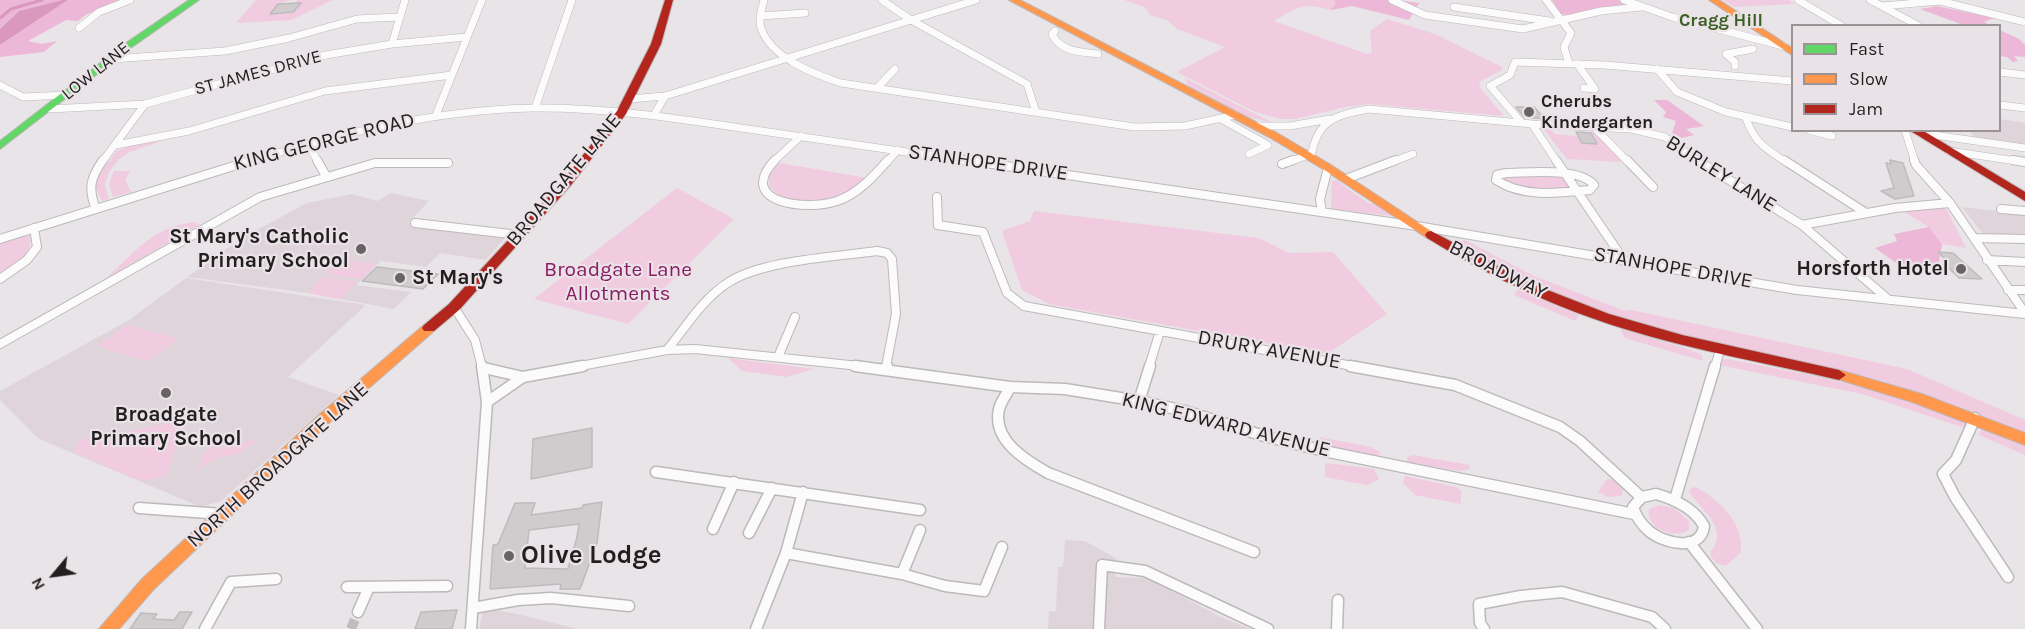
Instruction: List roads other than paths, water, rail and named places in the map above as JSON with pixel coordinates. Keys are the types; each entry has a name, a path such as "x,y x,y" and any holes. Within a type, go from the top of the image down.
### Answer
{"main road":[{"name":"LOW LANE","path":"0,146 50,110 156,24 191,0"},
{"name":"BROADGATE LANE","path":"454,307 567,183 622,112 656,44 669,0"},
{"name":"BROADWAY","path":"1012,0 1228,117 1257,126 1274,142 1310,156 1417,226 1492,271 1563,302 1647,332 1850,378 1903,393 1975,418 2025,439"},
{"path":"1713,0 1788,49"},
{"path":"1914,132 2025,196"},
{"name":"NORTH BROADGATE LANE","path":"108,629 148,584 325,418 454,307"}],"street":[{"path":"79,28 99,12 130,0"},
{"path":"392,44 398,17 405,0"},
{"path":"436,115 482,0"},
{"path":"535,108 572,0"},
{"path":"764,0 759,26 765,38 789,58 820,77 877,88 1134,127 1172,128 1200,125 1228,117 1274,142"},
{"path":"882,0 911,20 1027,84 1036,112"},
{"path":"629,99 665,96 976,0"},
{"path":"1392,0 1425,15 1523,29 1601,11 1641,7"},
{"path":"1546,0 1557,21 1571,33 1564,47 1573,64 1595,89 1584,88"},
{"path":"1624,0 1641,7 1788,49"},
{"path":"1798,0 1839,24"},
{"path":"1870,0 1914,24"},
{"path":"1882,6 1940,1 2025,22"},
{"path":"1970,7 1979,2"},
{"path":"1454,7 1557,21"},
{"path":"761,16 805,14"},
{"path":"112,59 225,51 268,43 330,24 357,19 398,17"},
{"path":"1055,31 1053,34 1055,41 1072,51 1098,54"},
{"path":"266,33 268,43"},
{"name":"ST JAMES DRIVE","path":"50,110 145,104 298,61 392,44 466,38"},
{"path":"1735,66 1735,62 1726,54 1753,49"},
{"path":"1623,259 1566,173 1527,123 1490,86 1495,81 1512,76 1515,71 1515,62 1657,69 1791,81"},
{"path":"877,88 895,69"},
{"path":"1657,69 1677,92 1726,112 1791,127"},
{"path":"2001,72 2025,75"},
{"path":"116,145 163,138 289,100 339,88 452,75"},
{"path":"0,85 23,97 66,95"},
{"path":"654,115 665,96"},
{"path":"95,207 90,193 92,175 145,104"},
{"path":"2001,104 2025,108"},
{"name":"KING GEORGE ROAD","path":"0,238 308,143 436,115 535,108 622,112"},
{"name":"BURLEY LANE","path":"1257,126 1290,126 1369,109 1527,123 1631,129 1665,138 1705,166 1802,225 1889,300"},
{"name":"STANHOPE DRIVE","path":"622,112 1417,226 1797,290 2025,313"},
{"path":"1745,116 1752,136 1765,148 1866,213"},
{"path":"1282,164 1310,156 1315,132 1330,119"},
{"path":"1592,126 1653,187"},
{"path":"1817,132 1832,136"},
{"path":"1912,132 1916,165 1950,203 2025,313"},
{"path":"1919,132 2025,148"},
{"path":"801,136 766,171 761,181 763,188 774,198 797,206 825,205 850,195 860,189 898,150"},
{"path":"1249,154 1274,142"},
{"path":"308,143 326,177"},
{"path":"1992,143 2025,161"},
{"path":"1947,151 2025,161"},
{"path":"1346,179 1413,154"},
{"path":"0,344 247,203 275,192 386,161 448,163"},
{"path":"1322,212 1320,199 1328,168"},
{"path":"1506,173 1566,173 1590,180 1594,185 1590,190 1577,192 1517,191 1503,187 1496,180 1497,175 1506,173"},
{"name":"DRURY AVENUE","path":"937,197 938,225 982,232 1006,293 1024,306 1455,385 1560,427 1580,441 1641,497"},
{"path":"1802,225 1866,213 1950,203"},
{"path":"2001,209 2025,211"},
{"path":"415,223 519,235"},
{"path":"0,279 27,260 37,247 34,228"},
{"path":"1975,238 2025,239"},
{"path":"667,350 710,298 731,281 763,269 877,251 887,253 892,259 896,314 886,369"},
{"path":"1987,260 2025,262"},
{"path":"2008,290 2025,290"},
{"path":"454,307 476,337 484,368 487,402 471,629"},
{"path":"778,357 795,317"},
{"path":"1139,401 1160,331"},
{"name":"KING EDWARD AVENUE","path":"484,368 523,377 667,350 694,349 886,369 1010,387 1065,389 1185,411 1264,436 1333,453 1634,514"},
{"path":"1675,499 1720,350"},
{"name":"KING EDWARD AVENUE","path":"487,402 523,377"},
{"path":"1010,387 999,407 999,429 1021,458 1048,473 1254,552"},
{"path":"1975,418 1956,460 1943,474 1954,497 2008,576"},
{"path":"656,472 920,510"},
{"path":"713,529 734,482"},
{"path":"749,533 772,488"},
{"path":"756,629 786,553 802,492"},
{"path":"1656,494 1675,499 1694,512 1702,527 1701,534 1697,539 1689,542 1668,541 1656,536 1639,522 1634,514 1635,501 1641,497 1656,494"},
{"path":"139,508 222,514"},
{"path":"902,574 920,530"},
{"path":"1689,542 1757,629"},
{"path":"786,553 984,591 1002,547"},
{"path":"1099,629 1102,565 1145,571 1268,629"},
{"path":"205,629 231,582 276,579"},
{"path":"347,587 447,586"},
{"path":"358,612 369,587"},
{"path":"1484,629 1480,623 1479,604 1521,596 1562,592 1652,617 1665,629"},
{"path":"473,608 518,600 551,598 629,606"},
{"path":"1337,629 1338,600"}],"waterway":[{"path":"0,18 11,9 42,0"}],"tunnel":[{"path":"351,629 358,612"}],"place":[{"name":"Cherubs Kindergarten","path":"1529,112"},
{"name":"St Mary's Catholic Primary School","path":"361,249"},
{"name":"Horsforth Hotel","path":"1961,269"},
{"name":"St Mary's","path":"400,278"},
{"name":"Broadgate Primary School","path":"166,393"},
{"name":"Olive Lodge","path":"509,556"}],"district":[{"name":"Cragg Hill","path":"1721,21"}],"park label":[{"name":"Broadgate Lane Allotments","path":"618,282"}]}
